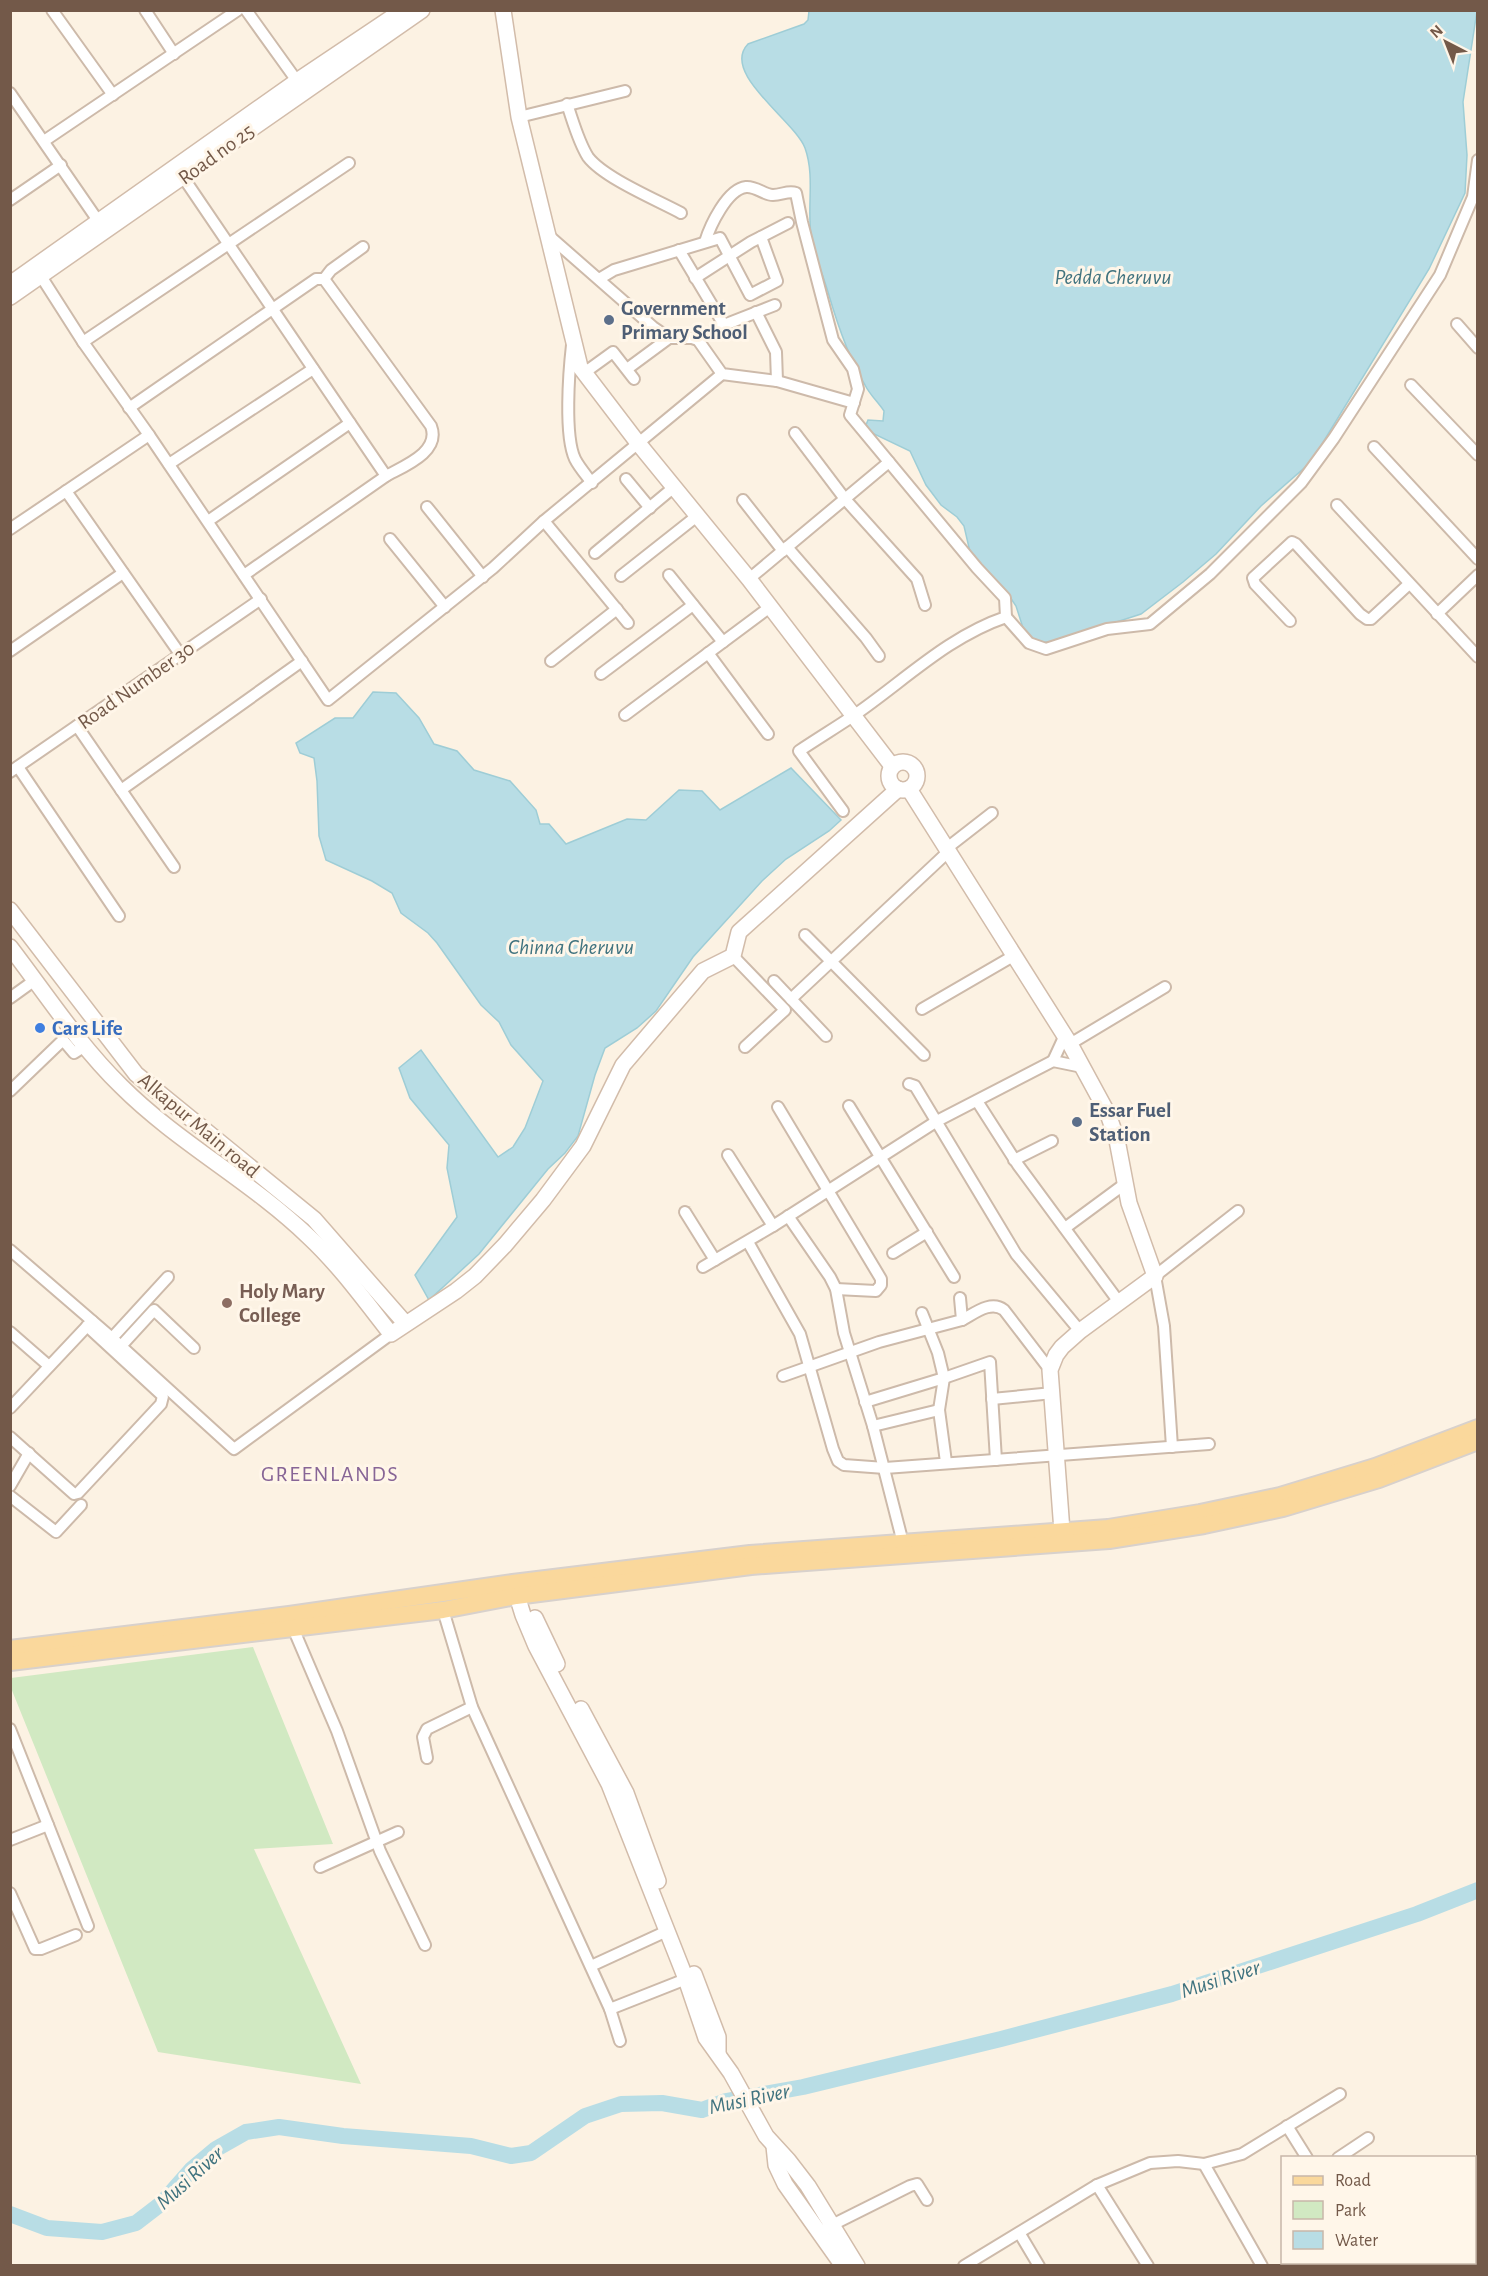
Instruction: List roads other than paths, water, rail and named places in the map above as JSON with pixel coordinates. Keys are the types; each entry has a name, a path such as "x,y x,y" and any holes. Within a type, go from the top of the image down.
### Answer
{"main road":[{"path":"10,1662 443,1610 519,1589 750,1554 1108,1528 1147,1522 1280,1496 1375,1467 1478,1428"},
{"path":"10,1649 519,1589 751,1566 1109,1540 1204,1525 1283,1508 1379,1479 1478,1441"}],"street":[{"path":"52,10 113,95"},
{"path":"145,10 174,54"},
{"path":"44,141 238,10"},
{"path":"246,10 297,81"},
{"name":"Road no 25","path":"102,227 183,177 368,40 403,10"},
{"name":"Road no 25","path":"10,297 39,272 297,81 422,10"},
{"path":"503,10 519,117 580,367 696,516 749,579 892,766"},
{"path":"519,117 625,91"},
{"path":"10,93 102,227"},
{"path":"567,104 581,144 589,158 601,170 681,213"},
{"path":"705,242 712,222 739,190 748,187 771,195 791,191 796,193 801,222 833,340 853,369 858,389 850,415 977,568 1005,598 1006,617 1029,643 1046,649 1107,628 1150,624 1210,574 1301,483 1334,438 1440,275 1473,197 1478,160"},
{"path":"83,342 349,162"},
{"path":"11,199 61,165"},
{"path":"183,177 386,476"},
{"path":"695,278 788,223"},
{"path":"549,235 653,327 669,338 698,340 722,374"},
{"path":"599,279 614,270 720,238 750,295 777,281 761,237"},
{"path":"324,279 331,270 363,247"},
{"path":"679,250 723,325"},
{"path":"39,272 83,342 169,464 328,700 483,577 544,521 722,374 777,381 854,403"},
{"name":"Road no 25","path":"10,284 39,272"},
{"path":"129,408 316,279 324,279"},
{"path":"244,575 386,476 427,452 432,442 434,433 431,426 324,279"},
{"path":"698,340 723,325 775,305"},
{"path":"756,312 776,352 777,381"},
{"path":"1457,324 1478,348"},
{"path":"627,369 669,338"},
{"path":"573,339 569,367 570,439 575,459 592,483"},
{"path":"584,373 613,352 634,379"},
{"path":"169,464 313,369"},
{"path":"1412,385 1478,455"},
{"path":"208,521 350,423"},
{"path":"795,433 845,499 916,579 925,605"},
{"path":"10,529 149,435"},
{"path":"1374,447 1478,559"},
{"path":"749,579 889,462"},
{"path":"626,479 650,508"},
{"path":"595,553 674,488"},
{"path":"66,491 180,654"},
{"path":"743,500 879,656"},
{"path":"1337,505 1478,657"},
{"path":"427,507 483,577"},
{"path":"621,576 696,516"},
{"path":"544,521 628,623"},
{"path":"390,539 445,607"},
{"path":"1290,621 1252,578 1292,542 1367,619 1371,619 1409,584"},
{"path":"10,651 123,573"},
{"path":"669,575 723,642"},
{"path":"1437,614 1478,575"},
{"name":"Road Number 30","path":"14,769 261,599"},
{"path":"601,674 693,605"},
{"path":"625,715 770,607"},
{"path":"551,661 616,609"},
{"path":"843,811 799,750 853,716 956,639 1006,617"},
{"path":"708,653 768,734"},
{"path":"121,790 302,661"},
{"path":"77,726 174,867"},
{"path":"90,1324 117,1342 234,1449 405,1323 456,1291 475,1276 505,1245 543,1200 583,1146 623,1065 704,971 733,956 739,932 903,789 914,786 918,777 915,767 904,761 892,766"},
{"path":"892,766 889,779 903,789 948,850 1068,1039 1111,1121 1126,1183 1128,1203 1155,1276 1164,1326 1172,1447"},
{"path":"14,769 119,916"},
{"path":"791,999 948,850 992,813"},
{"name":"Alkapur Main road","path":"10,910 142,1079 314,1219 405,1323"},
{"path":"805,935 924,1055"},
{"name":"Alkapur Main road","path":"10,947 85,1046 130,1094 153,1115 275,1207 310,1237 392,1334"},
{"path":"922,1009 1015,955"},
{"path":"733,956 785,1010 745,1047"},
{"path":"10,998 35,980"},
{"path":"774,981 826,1036"},
{"path":"703,1267 748,1242 937,1121 1053,1061 1068,1039 1165,987"},
{"path":"10,1091 63,1040 74,1053 85,1046"},
{"path":"1053,1061 1082,1067"},
{"path":"130,1094 142,1079"},
{"path":"909,1084 915,1086 1016,1254 1080,1331"},
{"path":"977,1101 1014,1160 1119,1302"},
{"path":"849,1106 954,1277"},
{"path":"778,1107 881,1279 881,1285 876,1291 836,1289"},
{"path":"1014,1160 1052,1141"},
{"path":"728,1155 773,1226"},
{"path":"1065,1228 1126,1183"},
{"path":"1062,1531 1050,1370 1056,1355 1080,1331 1238,1211"},
{"path":"685,1212 715,1260"},
{"path":"788,1216 836,1289 850,1353 885,1468 903,1543"},
{"path":"893,1253 927,1232"},
{"path":"748,1242 796,1326 838,1461 844,1465 885,1468 1209,1444"},
{"path":"10,1250 163,1396 163,1400 78,1493 74,1494 70,1491 10,1437"},
{"path":"117,1342 168,1277"},
{"path":"960,1298 962,1320"},
{"path":"783,1377 850,1353 962,1320 990,1306 999,1306 1004,1310 1050,1370"},
{"path":"117,1342 154,1310 194,1348"},
{"path":"922,1313 938,1353 944,1378 939,1410 946,1462"},
{"path":"10,1408 90,1324"},
{"path":"10,1332 49,1366"},
{"path":"866,1402 990,1362 996,1460"},
{"path":"992,1400 1053,1393"},
{"path":"873,1426 939,1410"},
{"path":"10,1486 28,1453"},
{"path":"10,1496 56,1532 81,1505"},
{"path":"519,1589 545,1652 613,1779 718,2037 718,2053"},
{"path":"443,1610 472,1707 610,2008 620,2041"},
{"path":"293,1629 337,1731 377,1841 425,1945"},
{"path":"427,1758 423,1737 427,1729 472,1707"},
{"path":"10,1729 88,1926"},
{"path":"10,1840 48,1825"},
{"path":"320,1867 398,1832"},
{"path":"652,1878 667,1931 706,2038 731,2073 770,2141 802,2177 858,2265"},
{"path":"10,1893 34,1949 41,1949 76,1935"},
{"path":"591,1966 667,1931"},
{"path":"610,2008 686,1979"},
{"path":"964,2265 1020,2234 1097,2185 1150,2163 1178,2161 1204,2164 1242,2154 1340,2094"},
{"path":"1287,2126 1306,2156"},
{"path":"1340,2156 1368,2138"},
{"path":"770,2141 784,2184 843,2265"},
{"path":"1204,2164 1262,2265"},
{"path":"818,2232 910,2186 917,2184 927,2200"},
{"path":"1097,2185 1148,2265"},
{"path":"1020,2234 1039,2265"}],"water":[{"name":"Pedda Cheruvu","path":"809,11 1477,11 1463,102 1467,155 1465,193 1429,269 1311,462 1261,506 1216,554 1141,614 1055,642 1039,642 1030,638 1024,631 1016,606 1006,591 970,552 964,526 957,517 941,505 926,485 910,451 872,433 866,425 868,420 883,421 884,411 867,389 848,351 816,256 810,223 810,169 805,148 799,137 751,83 744,69 742,56 748,44 804,24 808,20"},
{"name":"Chinna Cheruvu","path":"373,692 396,693 419,718 434,744 457,751 474,770 510,781 536,810 540,824 549,824 566,844 627,819 646,820 679,790 702,791 720,810 791,768 841,820 829,831 786,859 762,881 693,957 656,1011 637,1028 605,1048 578,1136 479,1254 429,1300 415,1275 457,1217 447,1168 449,1145 410,1098 399,1068 421,1050 498,1157 513,1147 525,1128 543,1081 511,1045 499,1022 481,1005 437,943 428,933 401,913 392,893 326,860 319,836 314,758 300,753 296,743 335,718 353,718"}],"waterway":[{"name":"Musi River","path":"10,2214 47,2228 102,2232 136,2223 162,2203 191,2170 216,2149 246,2132 279,2127 343,2136 471,2146 511,2156 531,2153 585,2116 621,2104 662,2103 702,2110 726,2101 803,2087 1001,2039 1172,1994 1417,1914 1478,1890"}],"place":[{"name":"Government Primary School","path":"609,320"},
{"name":"Cars Life","path":"40,1028"},
{"name":"Essar Fuel Station","path":"1077,1122"},
{"name":"Holy Mary College","path":"227,1303"}],"district":[{"name":"GREENLANDS","path":"330,1473"}]}
